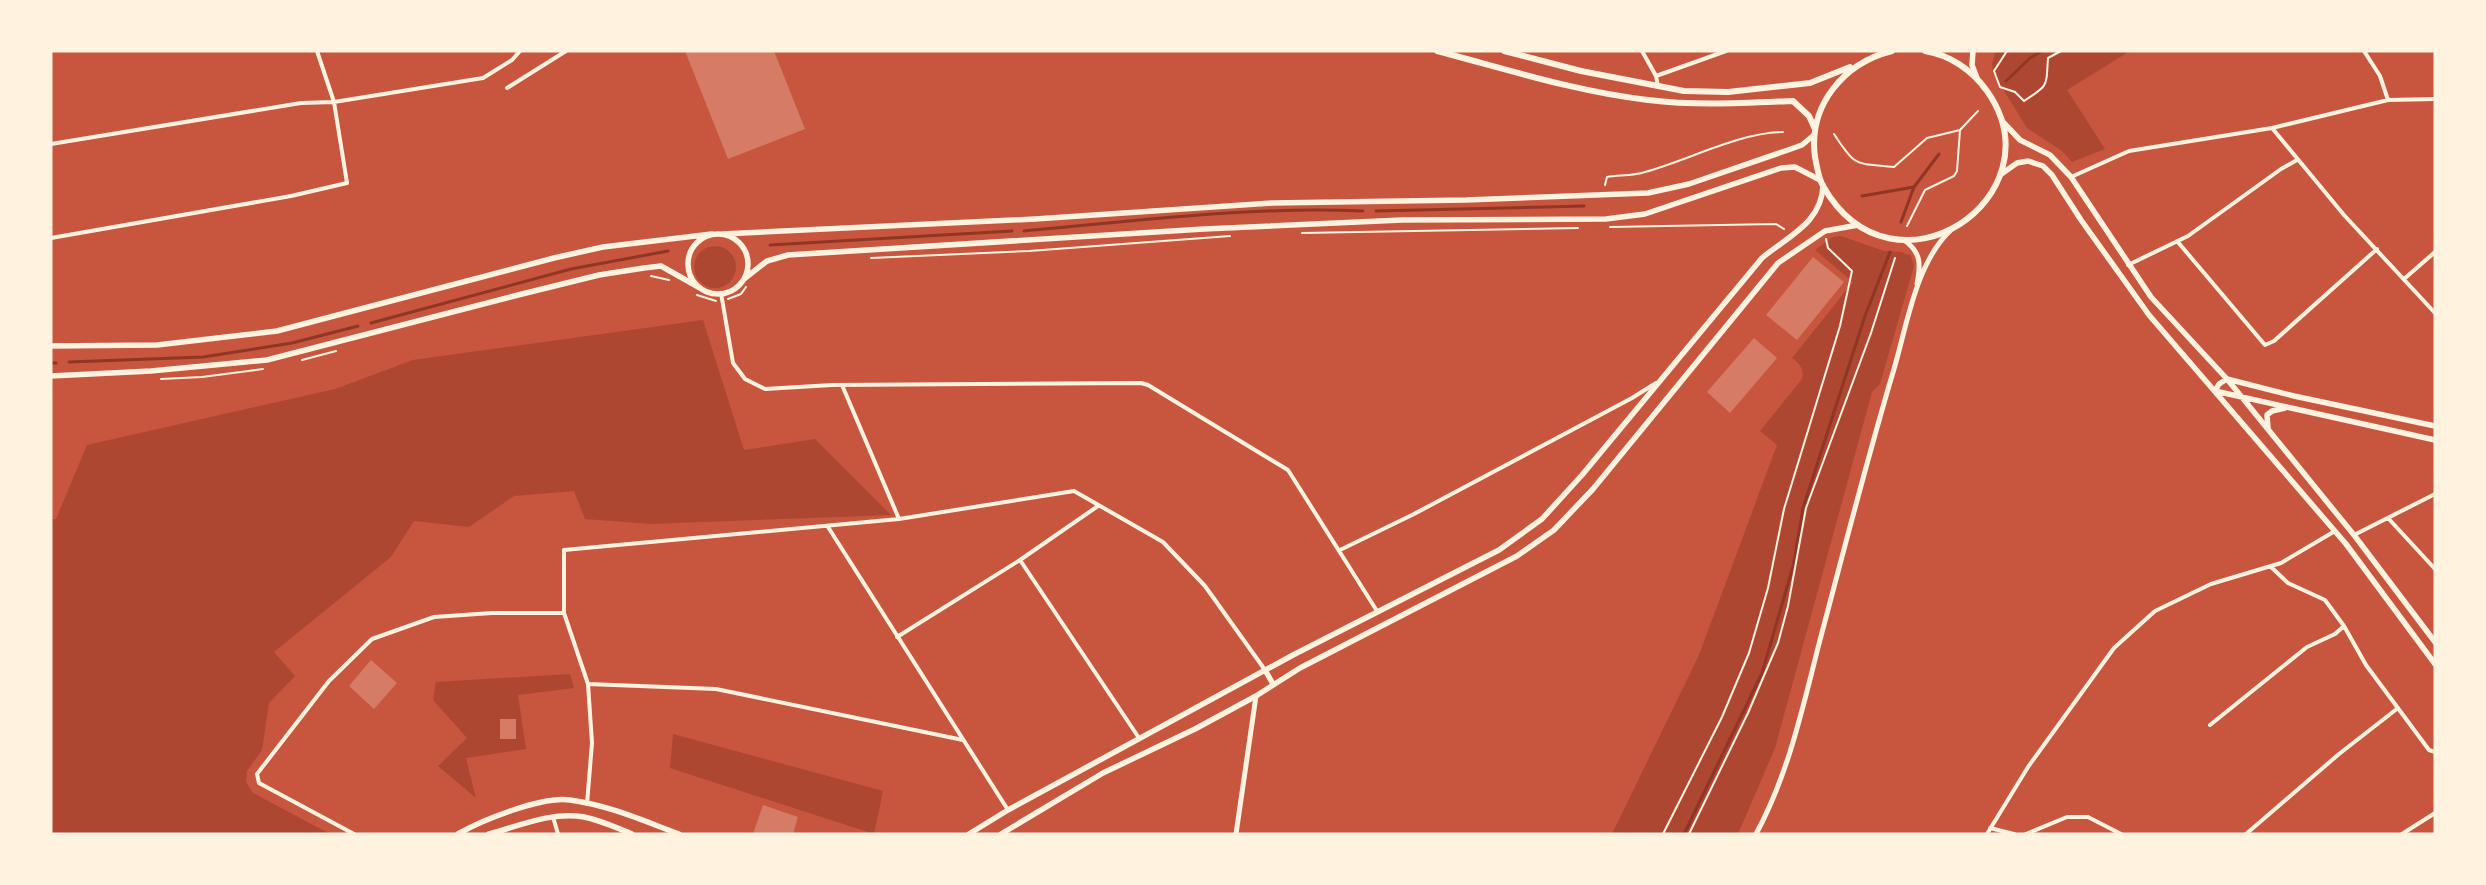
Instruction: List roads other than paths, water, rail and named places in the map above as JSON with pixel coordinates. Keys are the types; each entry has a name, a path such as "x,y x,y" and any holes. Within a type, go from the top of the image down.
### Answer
{"main road":[{"path":"969,834 1008,810 1265,670 1499,550 1542,519 1582,476 1658,381 1762,258 1792,236 1816,213 1821,204 1822,182 1815,132 1808,116 1793,101 1705,104 1648,100 1603,92 1436,51"},
{"path":"1504,51 1581,71 1684,92 1728,92 1810,83 1877,55 1892,51"},
{"path":"1972,51 1972,64 1977,78"},
{"path":"1931,52 1959,63 1977,78 1992,97 2001,120 2004,139 2003,160 1999,177"},
{"path":"51,346 158,345 277,331 593,249 712,234 1025,219 1272,203 1466,200 1648,193 1689,184 1802,145 1815,132 1826,99 1836,84 1858,64"},
{"path":"2001,120 2020,140 2050,155 2071,177 2151,298 2227,379 2354,535 2435,642"},
{"path":"51,376 160,371 268,360 590,277 644,268 661,266 700,288 709,292 721,293 737,286 767,261 788,255 1204,229 1402,220 1606,219 1645,214 1781,168 1795,167 1822,182 1842,211 1858,225 1873,233 1904,240 1931,238 1950,231 1972,217 2004,171 2022,162 2035,162 2043,166 2056,181 2080,220 2150,316 2335,531 2379,587 2435,664"},
{"path":"1001,834 1103,773 1256,696 1300,668 1517,556 1554,530 1593,489 1778,263 1825,231 1858,225"},
{"path":"700,288 693,280 688,261 696,244 712,234"},
{"path":"722,234 731,237 744,250 747,260 744,279"},
{"path":"2215,391 2219,384 2227,379 2294,396 2435,426"},
{"path":"2215,391 2240,395 2288,408 2435,440"},
{"path":"2268,430 2266,423 2267,415 2272,411 2288,408"},
{"path":"1265,670 1273,684"},
{"path":"458,834 480,821 550,800 569,799 621,812 679,834"},
{"path":"584,817 587,804"},
{"path":"489,834 553,816 584,817 632,834"}],"street":[{"path":"51,238 291,196 347,182 334,102 317,51"},
{"path":"51,144 301,103 334,102 483,78 512,60 520,51"},
{"path":"507,88 566,51"},
{"path":"1642,51 1656,76 1658,87"},
{"path":"1656,76 1726,51"},
{"path":"2364,51 2380,76 2388,100"},
{"path":"2071,177 2129,151 2272,128 2388,100 2435,99"},
{"path":"2272,128 2297,160 2435,313"},
{"path":"2128,265 2177,241 2297,160"},
{"path":"1756,834 1765,817 1792,750 1882,408 1914,299 1936,245 1950,231"},
{"path":"1904,240 1913,246 1920,260 1914,299"},
{"path":"2177,241 2265,345 2274,341 2377,249"},
{"path":"2404,279 2435,252"},
{"path":"721,293 733,362 745,379 765,389 842,385 1141,383 1148,385 1288,470 1378,611"},
{"path":"1340,550 1414,514 1632,398 1658,381"},
{"path":"842,385 899,520"},
{"path":"587,804 592,743 588,684 564,613 564,550 899,520 1074,491 1163,542 1205,586 1265,670"},
{"path":"2354,535 2435,494"},
{"path":"898,636 1020,560 1098,506"},
{"path":"2388,518 2435,568"},
{"path":"828,527 1008,810"},
{"path":"1987,834 2028,768 2114,648 2155,610 2212,584 2281,563 2335,531"},
{"path":"1020,560 1139,738"},
{"path":"2270,566 2288,582 2325,600 2344,626 2366,665 2429,750 2435,752"},
{"path":"354,834 259,784 257,774 329,681 372,639 434,617 492,613 564,613"},
{"path":"2210,725 2307,648 2334,634 2344,626"},
{"path":"588,684 716,689 963,740"},
{"path":"1236,834 1256,696"},
{"path":"2246,834 2340,754 2398,708"},
{"path":"2402,834 2435,813"},
{"path":"553,816 558,834"},
{"path":"2026,834 2067,816 2088,818 2121,834"},
{"path":"1990,828 2014,834"}],"waterway":[{"path":"2006,81 2030,58 2042,51"},
{"path":"1901,222 1914,187 1939,154"},
{"path":"1862,196 1914,187"},
{"path":"1376,211 1584,206"},
{"path":"1024,231 1236,212 1363,211"},
{"path":"770,245 1012,231"},
{"path":"371,323 571,269 668,251"},
{"path":"1684,834 1762,673 1794,563 1803,508 1865,316 1890,252"},
{"path":"69,362 203,357 292,343 358,326"},
{"path":"51,363 56,363"}]}
